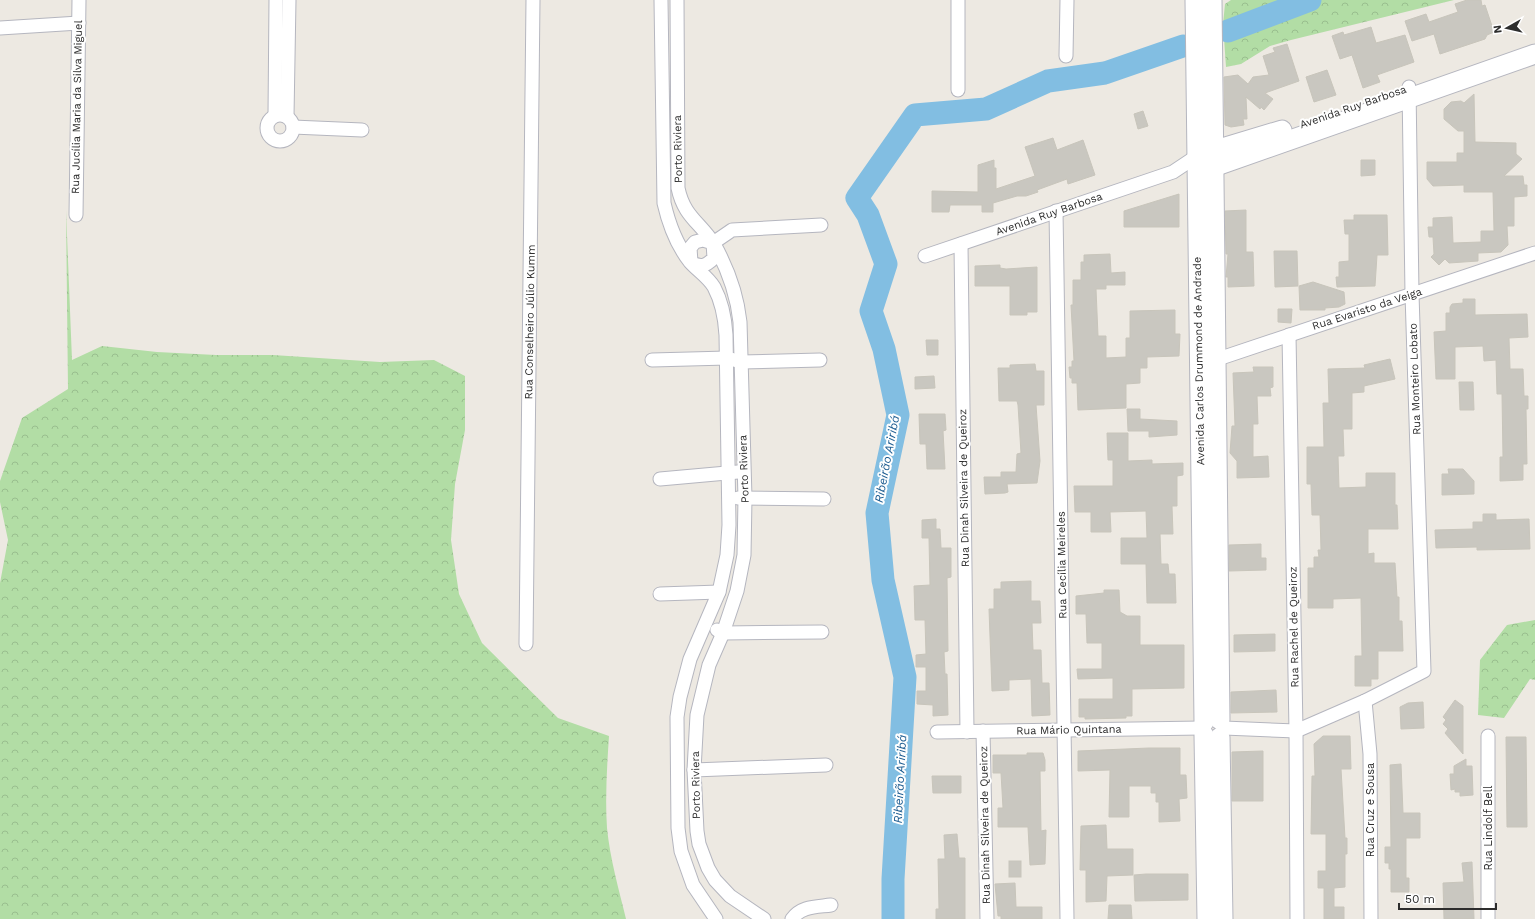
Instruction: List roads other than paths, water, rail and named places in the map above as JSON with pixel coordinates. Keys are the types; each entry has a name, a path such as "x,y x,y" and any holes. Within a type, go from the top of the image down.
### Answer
{"main road":[{"name":"Avenida Carlos Drummond de Andrade","path":"1205,162 1212,0"},
{"name":"Avenida Carlos Drummond de Andrade","path":"1197,5 1205,162 1212,728 1206,919"},
{"name":"Avenida Ruy Barbosa","path":"1409,93 1535,44"},
{"name":"Avenida Ruy Barbosa","path":"1205,162 1301,125 1535,54"},
{"name":"Avenida Carlos Drummond de Andrade","path":"1212,728 1223,919"}],"street":[{"name":"Rua Jucília Maria da Silva Miguel","path":"76,215 79,0"},
{"path":"276,0 282,72"},
{"path":"281,115 282,72 289,0"},
{"name":"Rua Conselheiro Júlio Kumm","path":"526,644 533,0"},
{"name":"Porto Riviera","path":"661,0 663,190 667,216 678,243 691,262 710,282 718,294 725,321 729,498 727,555 719,592 690,659 680,697 677,717 678,828 681,851 688,874 699,896 716,919"},
{"name":"Porto Riviera","path":"677,0 678,178 680,197 687,213 713,244 729,274 737,299 740,322 745,498 745,540 742,570 723,633 709,665 697,715 694,770 697,830 703,856 712,874 722,888 760,916"},
{"path":"958,0 958,90"},
{"path":"1066,0 1066,56"},
{"path":"0,28 79,23"},
{"name":"Rua Monteiro Lobato","path":"1409,93 1412,294 1424,671"},
{"path":"281,115 292,123 293,128 291,136 283,141 274,140 270,137 266,129 268,120 281,115"},
{"path":"293,128 362,130"},
{"path":"662,129 678,128"},
{"name":"Avenida Ruy Barbosa","path":"925,256 1205,162"},
{"name":"Rua Cecília Meireles","path":"1056,211 1067,919"},
{"path":"713,244 732,230 821,226"},
{"path":"703,240 713,244 714,258 709,263 698,266 691,262 690,248 695,242 703,240"},
{"name":"Rua Dinah Silveira de Queiroz","path":"961,244 966,732"},
{"name":"Rua Evaristo da Veiga","path":"1208,362 1535,253"},
{"name":"Rua Rachel de Queiroz","path":"1289,335 1296,731 1297,919"},
{"path":"652,360 727,358 741,362 820,360"},
{"path":"660,480 728,472 744,472"},
{"path":"729,498 824,499"},
{"path":"660,594 719,592"},
{"path":"705,626 723,633 822,632"},
{"name":"Rua Mário Quintana","path":"937,732 1212,728 1296,731 1365,701 1424,671"},
{"name":"Rua Cruz e Sousa","path":"1365,701 1370,754 1371,919"},
{"name":"Rua Dinah Silveira de Queiroz","path":"983,731 987,919"},
{"name":"Rua Lindolf Bell","path":"1488,736 1488,919"},
{"path":"694,770 826,765"},
{"path":"792,919 796,913 804,909 831,905"},
{"path":"743,919 760,916"}],"waterway":[{"name":"Ribeirão Ariribá","path":"1228,31 1310,0"},
{"name":"Ribeirão Ariribá","path":"893,919 893,879 905,677 883,580 877,513 898,415 884,349 871,311 886,264 868,215 857,198 915,115 986,109 1048,81 1105,73 1183,46"}]}
